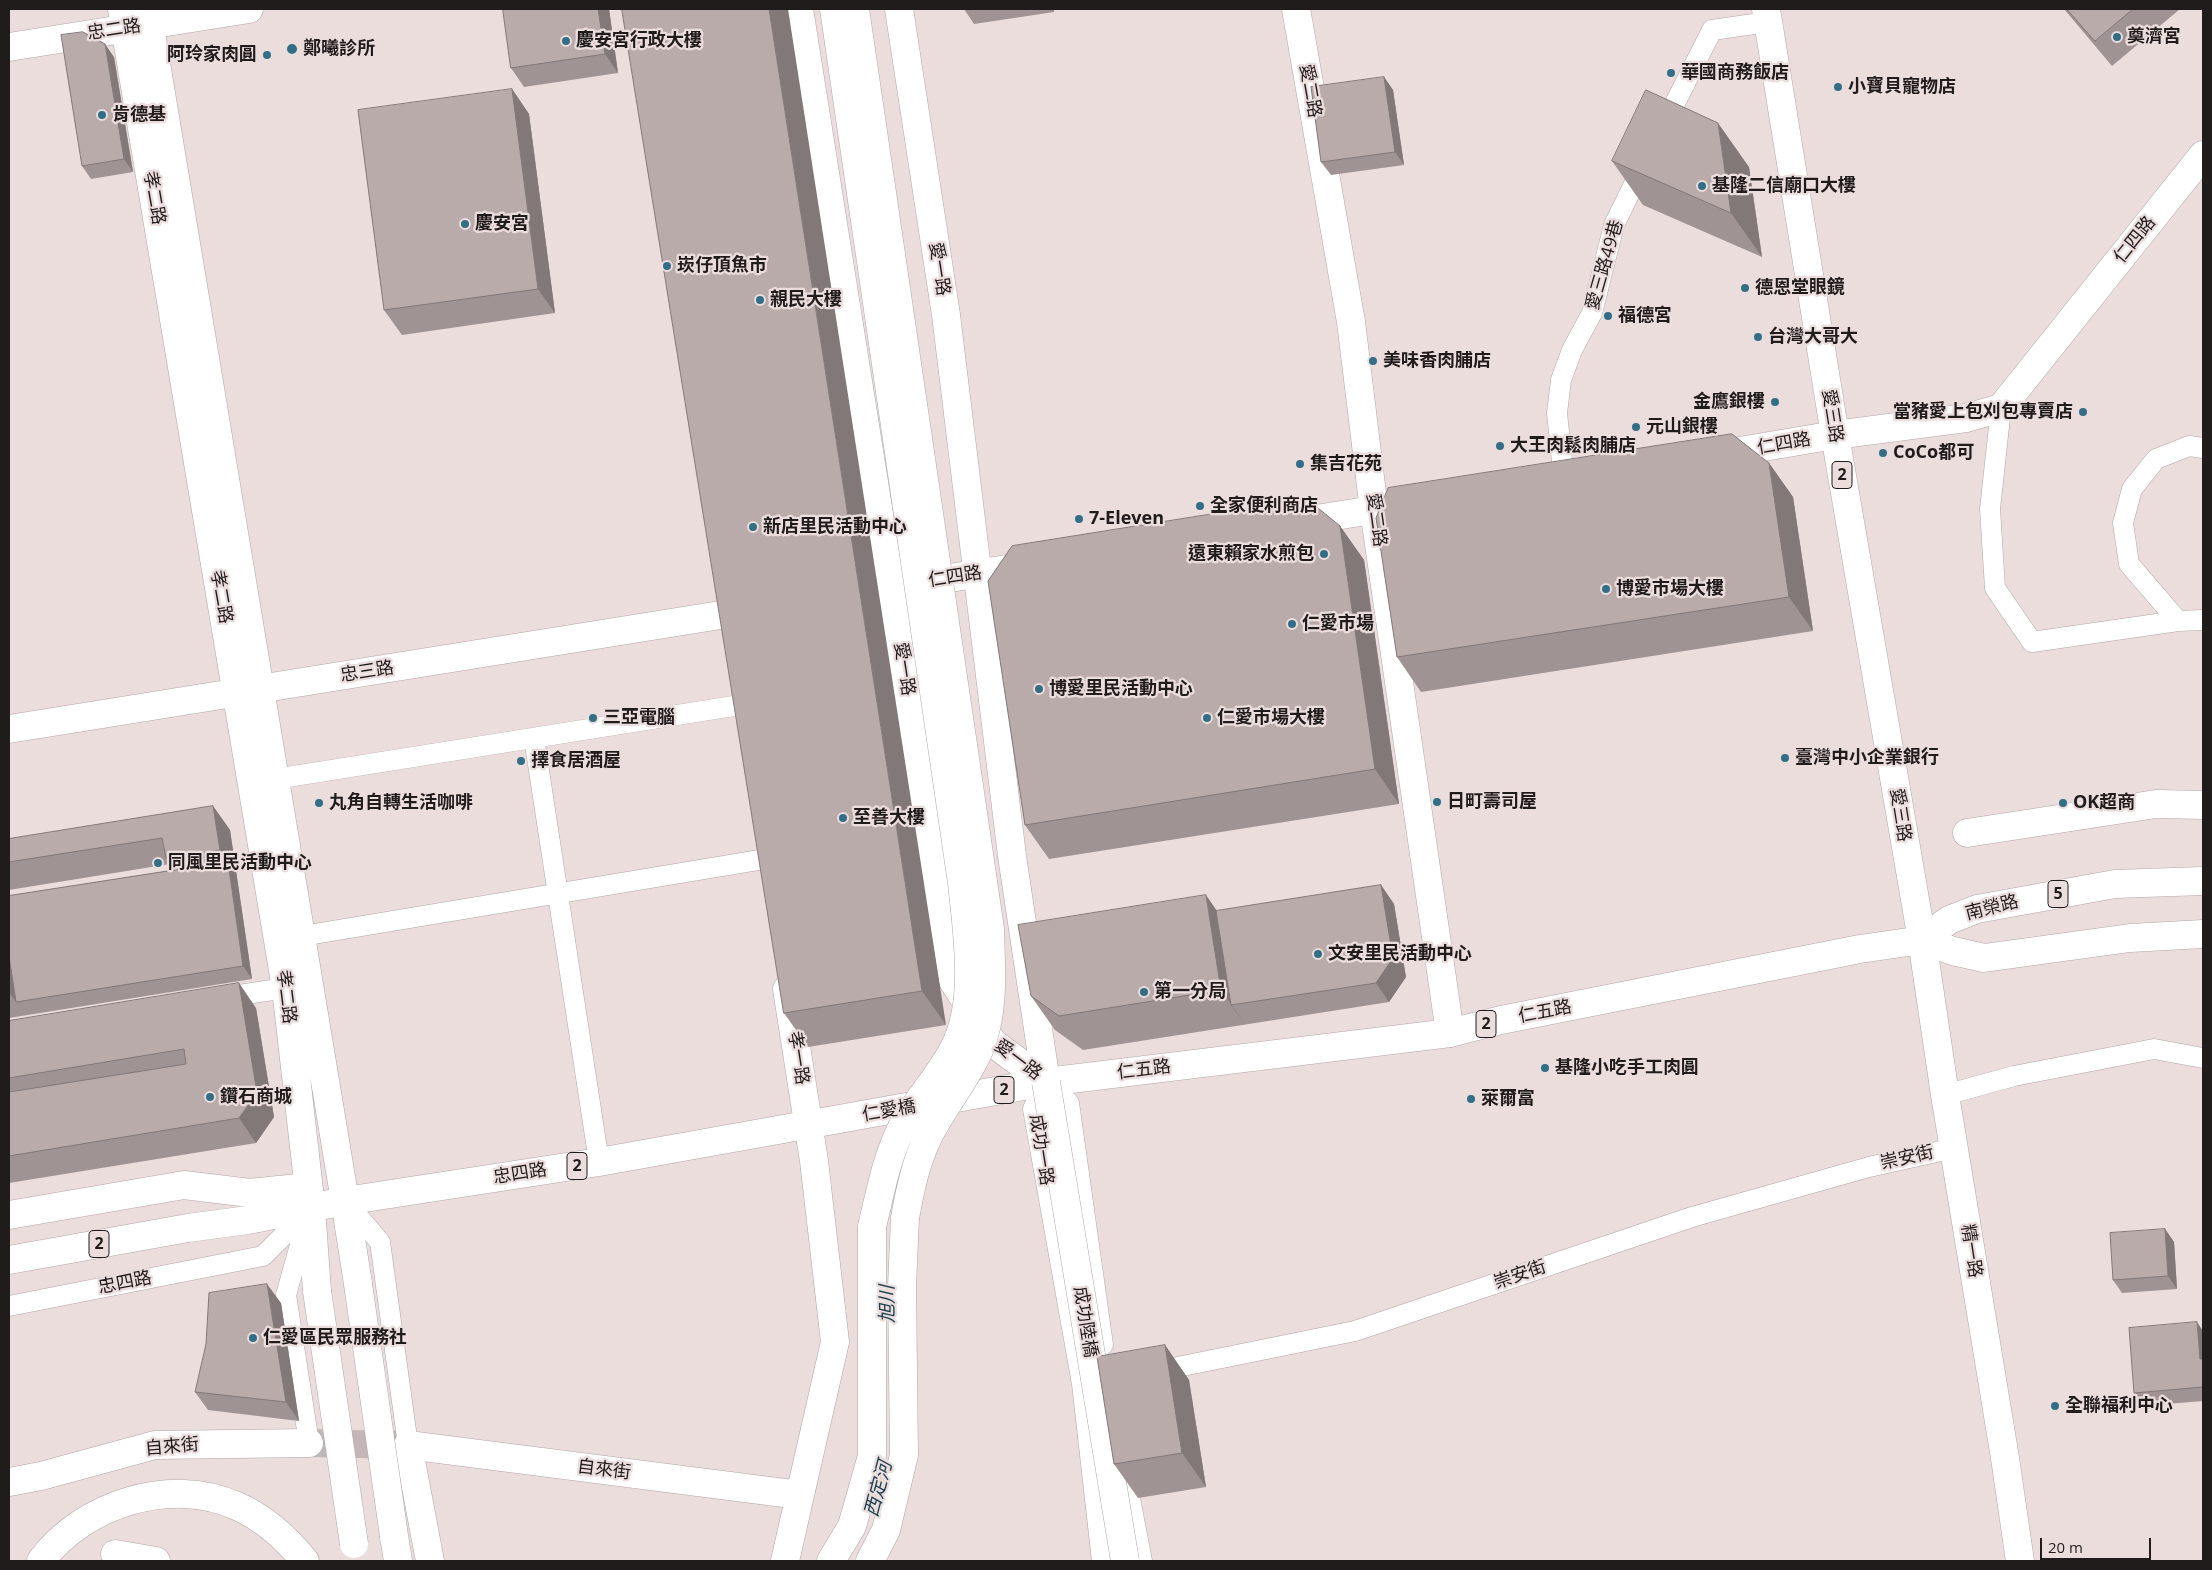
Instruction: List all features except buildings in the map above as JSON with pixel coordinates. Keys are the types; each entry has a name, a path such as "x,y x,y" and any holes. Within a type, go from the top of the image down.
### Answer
{"main road":[{"name":"忠二路","path":"9,47 136,18 249,9"},
{"name":"愛一路","path":"800,9 954,981 992,1043 1046,1082"},
{"path":"831,1561 852,1526 872,1456 872,1227 888,1156 902,1127 956,1045 966,1012 969,981 968,936 962,884 834,9"},
{"path":"855,9 984,878 990,929 991,980 989,1014 979,1050 928,1136 914,1174 905,1218 902,1286 904,1454 886,1530 870,1561"},
{"name":"愛一路","path":"899,9 946,315 1012,856 1046,1082"},
{"name":"愛二路","path":"1296,9 1351,322 1374,510 1450,1033"},
{"name":"愛三路","path":"1767,16 1835,435 1922,940"},
{"name":"孝二路","path":"136,18 249,691 286,988 309,1198 317,1291 357,1561"},
{"name":"仁四路","path":"1689,460 1835,435 1966,418 2001,408 2203,155"},
{"path":"1536,485 1591,476"},
{"path":"1268,527 1440,499"},
{"name":"仁四路","path":"822,598 1055,561"},
{"path":"724,604 730,641"},
{"name":"忠三路","path":"9,729 249,691 724,604 784,604"},
{"path":"736,678 745,734"},
{"path":"249,691 275,779 302,936 358,1284 398,1561"},
{"path":"1967,833 2156,804 2203,805"},
{"path":"761,830 767,869"},
{"name":"南榮路","path":"1922,940 1950,920 1977,908 2115,884 2203,882"},
{"path":"1922,940 1953,951 1984,958 2130,938 2203,934"},
{"name":"仁五路","path":"1046,1082 1450,1033 1501,1020 1860,949 1922,940"},
{"name":"精一路","path":"1922,940 2020,1561"},
{"name":"孝一路","path":"784,967 812,1124 814,1161 835,1342 800,1495"},
{"name":"仁愛橋","path":"812,1124 1046,1082"},
{"name":"成功陸橋","path":"1046,1082 1125,1561"},
{"name":"忠四路","path":"9,1215 184,1185 345,1201 599,1162 812,1124"},
{"name":"忠四路","path":"9,1260 188,1228 248,1220 309,1198"},
{"name":"自來街","path":"9,1482 42,1476 156,1445 309,1443"},
{"path":"408,1445 430,1561"},
{"name":"自來街","path":"408,1445 800,1495"},
{"path":"41,1561 50,1549 71,1530 96,1514 124,1503 150,1497 180,1494 210,1498 237,1506 265,1522 290,1543 305,1561"},
{"path":"785,1561 800,1495"},
{"path":"115,1554 156,1561"}],"lane":[{"name":"愛三路49巷","path":"1564,481 1557,413 1561,380 1572,350 1592,313 1614,225 1712,30 1767,16"},
{"path":"2001,408 1990,509 1995,588 2032,642 2178,621 2203,620"},
{"path":"2178,621 2129,564 2123,523 2132,489 2156,459 2189,446 2203,448"},
{"path":"275,779 740,705"},
{"path":"534,738 599,1162"},
{"path":"302,936 559,894 767,869"},
{"path":"200,1002 286,988"},
{"path":"1945,1095 2014,1076 2154,1049 2203,1058"},
{"name":"成功一路","path":"1102,1561 1082,1384 1033,1110 1046,1082 1069,1103 1120,1378 1142,1561"},
{"name":"崇安街","path":"1082,1384 1355,1331 1692,1217 1869,1167 1954,1148"},
{"path":"309,1198 286,1295 309,1443"},
{"name":"忠四路","path":"9,1306 262,1256 309,1198"},
{"path":"345,1201 380,1242 408,1445"}],"pier":[{"path":"946,1025 947,1028 915,1060 934,1182 849,1196 829,1074 809,1052 808,1047"}],"tunnel":[{"path":"309,1443 405,1445"}],"place":[{"name":"奠濟宮","path":"2117,37"},
{"name":"慶安宮行政大樓","path":"566,41"},
{"name":"鄭曦診所","path":"292,49"},
{"name":"阿玲家肉圓","path":"267,55"},
{"name":"華國商務飯店","path":"1671,73"},
{"name":"小寶貝寵物店","path":"1838,87"},
{"name":"肯德基","path":"102,115"},
{"name":"基隆二信廟口大樓","path":"1702,186"},
{"name":"慶安宮","path":"465,224"},
{"name":"崁仔頂魚市","path":"667,266"},
{"name":"德恩堂眼鏡","path":"1745,288"},
{"name":"親民大樓","path":"760,300"},
{"name":"福德宮","path":"1608,316"},
{"name":"台灣大哥大","path":"1758,337"},
{"name":"美味香肉脯店","path":"1373,361"},
{"name":"金鷹銀樓","path":"1775,402"},
{"name":"當豬愛上包刈包專賣店","path":"2083,412"},
{"name":"元山銀樓","path":"1636,427"},
{"name":"大王肉鬆肉脯店","path":"1500,446"},
{"name":"CoCo都可","path":"1883,453"},
{"name":"集吉花苑","path":"1300,464"},
{"name":"全家便利商店","path":"1200,506"},
{"name":"7-Eleven","path":"1079,519"},
{"name":"新店里民活動中心","path":"753,527"},
{"name":"遠東賴家水煎包","path":"1324,554"},
{"name":"博愛市場大樓","path":"1606,589"},
{"name":"仁愛市場","path":"1292,624"},
{"name":"博愛里民活動中心","path":"1039,689"},
{"name":"三亞電腦","path":"593,718"},
{"name":"仁愛市場大樓","path":"1207,718"},
{"name":"臺灣中小企業銀行","path":"1785,758"},
{"name":"擇食居酒屋","path":"521,761"},
{"name":"日町壽司屋","path":"1437,802"},
{"name":"丸角自轉生活咖啡","path":"319,803"},
{"name":"OK超商","path":"2063,803"},
{"name":"至善大樓","path":"843,818"},
{"name":"同風里民活動中心","path":"158,863"},
{"name":"文安里民活動中心","path":"1318,954"},
{"name":"第一分局","path":"1144,992"},
{"name":"基隆小吃手工肉圓","path":"1545,1068"},
{"name":"鑽石商城","path":"210,1097"},
{"name":"萊爾富","path":"1471,1099"},
{"name":"仁愛區民眾服務社","path":"253,1338"},
{"name":"全聯福利中心","path":"2055,1406"}],"water label":[{"name":"旭川","path":"888,1304"},
{"name":"西定河","path":"879,1489"}]}
